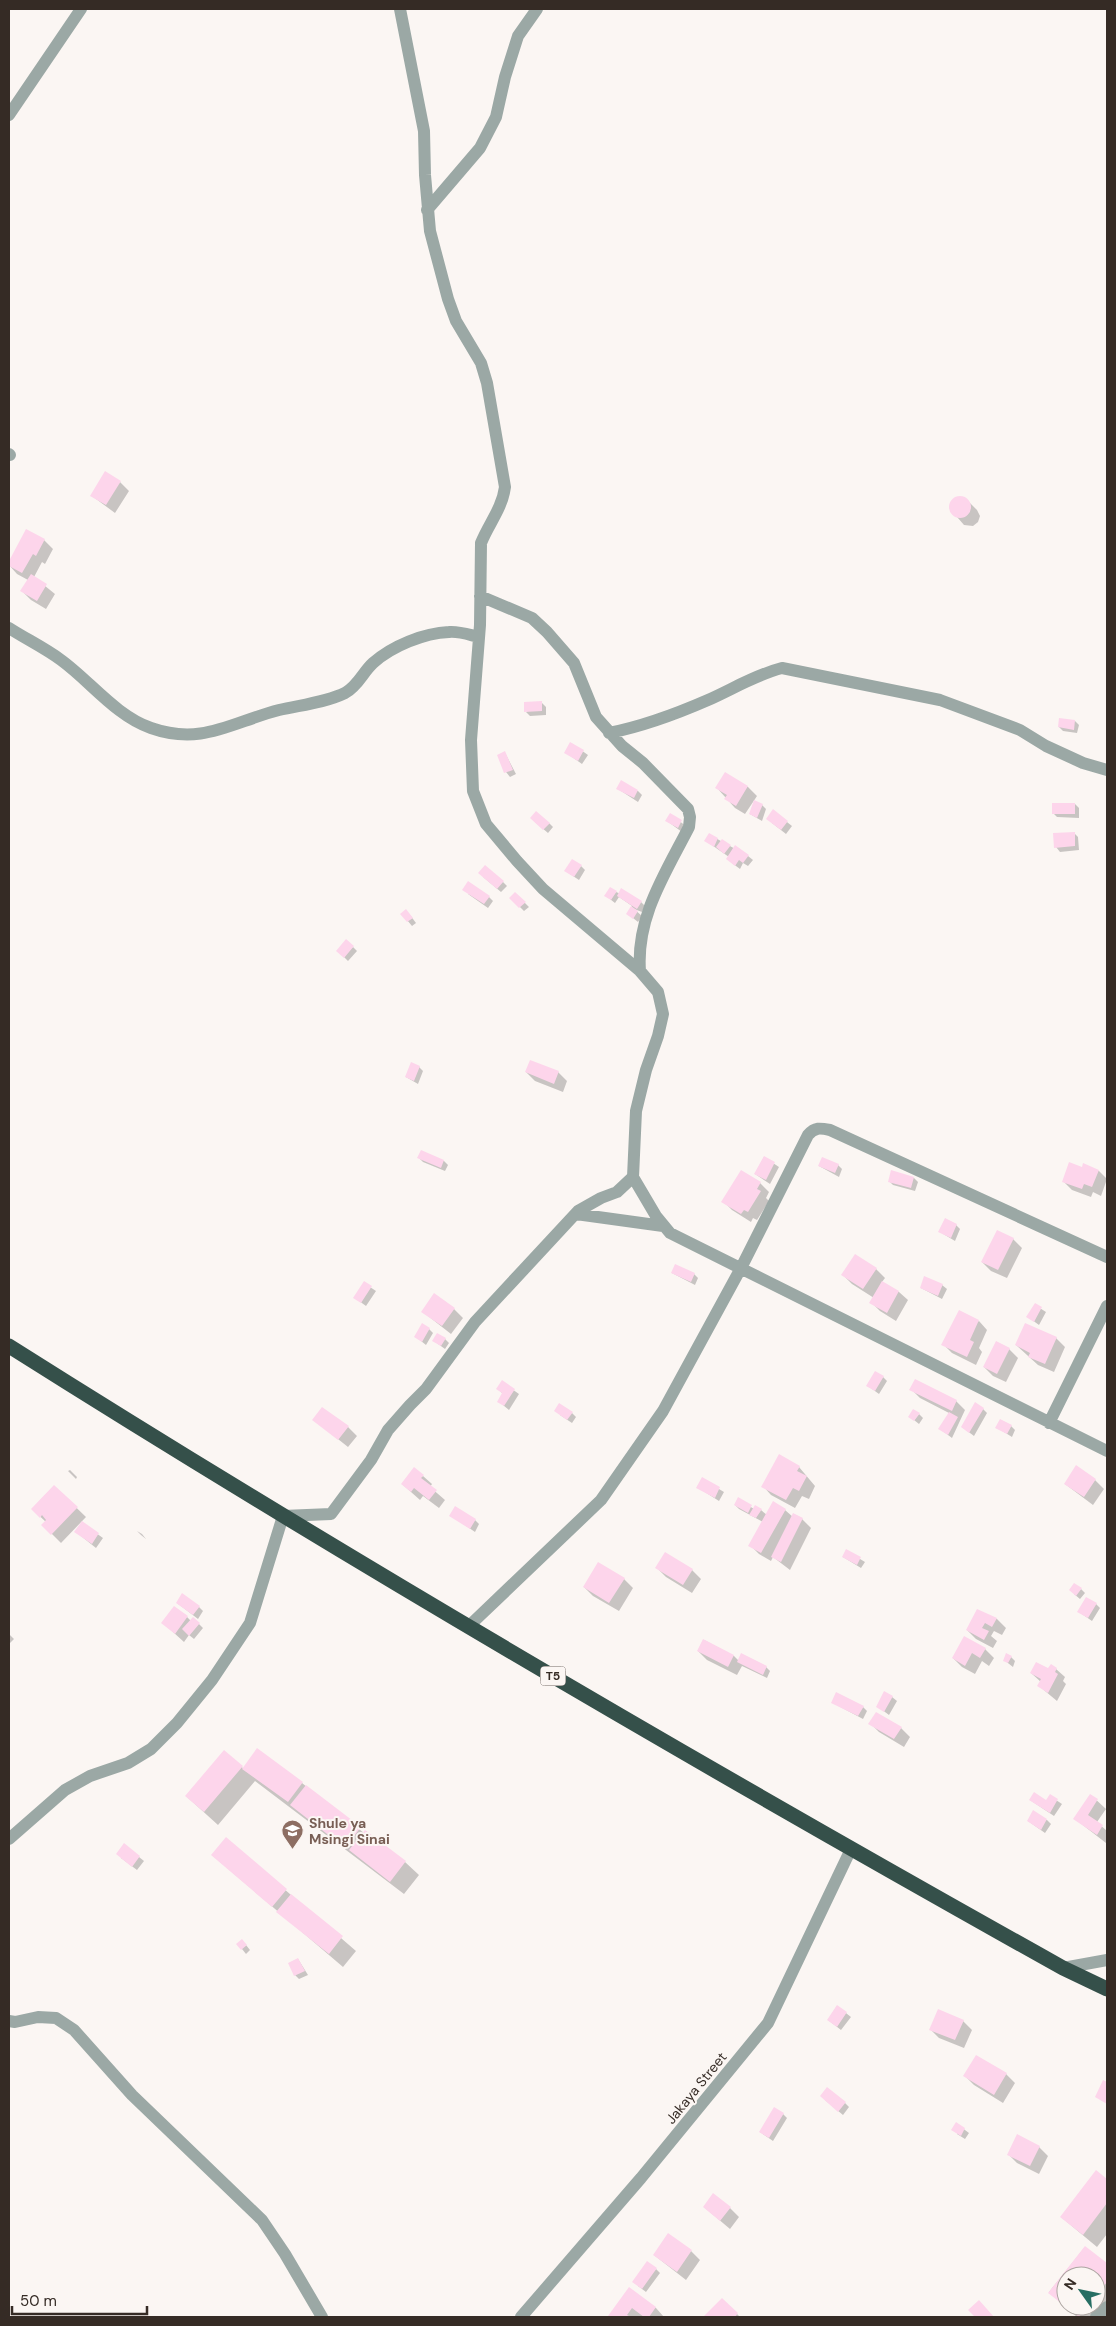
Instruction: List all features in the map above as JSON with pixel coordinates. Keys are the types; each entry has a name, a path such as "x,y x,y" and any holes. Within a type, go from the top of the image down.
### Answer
{"highway":[{"name":"T5","path":"9,1346 283,1516 469,1626 851,1849 1063,1968 1107,1989"}],"street":[{"path":"9,115 80,9"},
{"path":"400,9 424,131 430,231 448,299 456,321 481,363 487,382 503,471 504,500 481,543 479,637 471,740 473,791 486,824 544,889 640,971 658,992 663,1014 636,1111 633,1177 662,1226 670,1233 1107,1452"},
{"path":"428,210 480,148 496,117 505,76 518,36 537,9"},
{"path":"480,596 532,618 564,650 574,663 596,717 609,733 688,808 690,817 689,827 648,908 641,933 640,971"},
{"path":"9,628 59,658 125,715 149,728 180,736 204,734 277,711 319,702 346,692 361,679 372,663 394,649 433,634 451,632 479,637"},
{"path":"609,733 642,726 710,699 760,674 782,668 940,700 1020,730 1046,746 1107,770"},
{"path":"469,1626 601,1500 663,1412 741,1268 808,1135 818,1128 830,1130 1107,1257"},
{"path":"9,1839 65,1790 90,1776 128,1763 151,1748 177,1723 212,1680 250,1623 283,1516 330,1514 371,1460 388,1430 426,1390 475,1322 576,1214 586,1205 617,1192 633,1177"},
{"path":"576,1214 662,1226"},
{"path":"1050,1423 1107,1306"},
{"name":"Jakaya Street","path":"521,2317 641,2178 768,2023 851,1849"},
{"path":"1063,1968 1106,1958"},
{"path":"9,2020 15,2022 38,2017 56,2018 74,2030 132,2095 262,2220 322,2317"},
{"path":"1096,2317 1107,2307"}],"building":[{"path":"105,471 121,481 106,505 90,496"},
{"path":"960,496 968,499 971,507 968,515 960,518 952,515 949,507 952,499"},
{"path":"26,529 45,539 36,556 33,554 22,573 9,566 9,561"},
{"path":"31,574 47,584 37,601 20,591"},
{"path":"542,701 542,711 524,712 524,702"},
{"path":"1059,718 1075,720 1074,730 1058,727"},
{"path":"570,742 584,750 578,761 564,753"},
{"path":"505,751 513,770 504,773 497,755"},
{"path":"725,772 748,786 736,806 724,799 727,795 715,788"},
{"path":"621,780 638,790 634,798 616,789"},
{"path":"754,800 763,804 757,818 749,814"},
{"path":"1052,803 1075,803 1075,814 1052,814"},
{"path":"773,809 788,821 781,830 766,819"},
{"path":"536,811 550,823 543,830 530,818"},
{"path":"670,813 682,820 678,828 665,821"},
{"path":"1075,832 1075,846 1054,848 1053,833"},
{"path":"709,833 718,838 714,847 704,841"},
{"path":"722,839 731,845 724,854 716,847"},
{"path":"735,845 749,855 743,863 739,860 735,866 726,859"},
{"path":"572,859 582,865 574,877 564,871"},
{"path":"485,865 504,881 497,889 478,873"},
{"path":"468,881 490,896 484,904 462,890"},
{"path":"610,887 617,891 611,900 604,896"},
{"path":"621,888 642,901 637,909 617,896"},
{"path":"515,892 526,902 519,908 509,898"},
{"path":"631,906 638,911 633,919 626,914"},
{"path":"406,909 413,918 407,922 400,914"},
{"path":"346,939 354,946 344,958 336,951"},
{"path":"530,1060 559,1071 554,1084 525,1072"},
{"path":"411,1062 420,1066 414,1081 405,1077"},
{"path":"421,1150 444,1160 441,1168 417,1158"},
{"path":"764,1156 775,1162 766,1180 754,1174"},
{"path":"822,1157 839,1164 835,1173 818,1166"},
{"path":"1069,1162 1082,1167 1083,1163 1099,1170 1092,1187 1084,1184 1082,1189 1062,1182"},
{"path":"741,1170 761,1182 757,1189 761,1191 748,1212 744,1210 741,1214 721,1202"},
{"path":"891,1170 914,1177 911,1188 888,1182"},
{"path":"945,1218 957,1224 951,1238 938,1232"},
{"path":"997,1230 1014,1238 998,1270 981,1262"},
{"path":"855,1254 877,1268 863,1289 841,1275"},
{"path":"675,1264 695,1273 691,1282 671,1273"},
{"path":"924,1276 943,1284 938,1296 920,1288"},
{"path":"364,1281 372,1286 361,1303 353,1298"},
{"path":"882,1281 899,1291 887,1313 869,1303"},
{"path":"434,1293 455,1308 442,1326 421,1312"},
{"path":"1035,1303 1042,1307 1034,1322 1026,1317"},
{"path":"959,1310 979,1320 970,1340 974,1342 967,1357 941,1345"},
{"path":"422,1323 430,1328 422,1342 414,1337"},
{"path":"1025,1323 1057,1337 1045,1364 1028,1357 1030,1353 1015,1345"},
{"path":"437,1333 446,1338 441,1346 432,1341"},
{"path":"996,1341 1010,1348 997,1374 983,1367"},
{"path":"875,1371 884,1376 875,1391 866,1386"},
{"path":"915,1379 957,1400 952,1411 909,1390"},
{"path":"502,1380 515,1389 504,1406 497,1402 502,1393 496,1389"},
{"path":"975,1402 984,1408 969,1433 961,1427"},
{"path":"559,1403 573,1412 567,1420 554,1411"},
{"path":"322,1407 349,1426 338,1440 312,1420"},
{"path":"913,1409 920,1413 914,1421 908,1417"},
{"path":"949,1412 958,1417 948,1435 938,1429"},
{"path":"1000,1419 1012,1425 1007,1434 995,1428"},
{"path":"779,1454 800,1466 797,1471 807,1476 799,1491 793,1488 786,1500 761,1487"},
{"path":"1076,1465 1096,1479 1084,1497 1064,1484"},
{"path":"414,1467 424,1475 421,1478 437,1490 429,1500 414,1488 411,1492 401,1484"},
{"path":"702,1477 720,1487 715,1498 696,1488"},
{"path":"54,1485 78,1507 51,1535 41,1525 46,1520 42,1515 40,1518 31,1509"},
{"path":"738,1497 752,1505 748,1513 734,1505"},
{"path":"773,1501 786,1509 761,1553 748,1546"},
{"path":"755,1505 762,1509 756,1518 749,1515"},
{"path":"455,1506 476,1519 470,1529 449,1516"},
{"path":"793,1513 803,1518 781,1562 771,1557"},
{"path":"82,1521 99,1533 92,1544 74,1532"},
{"path":"846,1549 861,1557 857,1565 842,1557"},
{"path":"665,1552 693,1569 683,1585 655,1568"},
{"path":"598,1562 625,1578 609,1603 583,1587"},
{"path":"1074,1583 1082,1588 1076,1596 1069,1590"},
{"path":"182,1593 200,1606 193,1615 176,1603"},
{"path":"1086,1597 1097,1603 1088,1618 1077,1612"},
{"path":"174,1606 188,1616 175,1634 161,1623"},
{"path":"977,1609 997,1618 992,1627 985,1623 982,1628 989,1631 984,1640 966,1630"},
{"path":"193,1617 200,1623 189,1636 182,1629"},
{"path":"964,1636 986,1648 980,1658 972,1653 965,1666 952,1658"},
{"path":"703,1639 734,1655 728,1667 697,1651"},
{"path":"741,1653 767,1666 763,1675 737,1662"},
{"path":"1006,1653 1012,1656 1008,1663 1003,1661"},
{"path":"1036,1662 1048,1668 1051,1664 1057,1668 1055,1672 1058,1674 1048,1693 1037,1686 1041,1679 1030,1673"},
{"path":"884,1691 893,1696 884,1712 876,1707"},
{"path":"836,1692 864,1706 858,1716 831,1703"},
{"path":"876,1712 902,1727 894,1739 868,1724"},
{"path":"257,1748 303,1782 288,1802 242,1769"},
{"path":"224,1750 243,1766 204,1812 185,1796"},
{"path":"306,1785 361,1827 345,1848 290,1805"},
{"path":"1034,1792 1046,1800 1050,1794 1058,1799 1050,1813 1029,1800"},
{"path":"1090,1794 1098,1799 1088,1815 1103,1825 1097,1835 1073,1819"},
{"path":"1033,1810 1047,1819 1041,1830 1027,1821"},
{"path":"365,1830 406,1861 390,1882 349,1850"},
{"path":"226,1837 287,1889 272,1907 211,1855"},
{"path":"124,1843 140,1856 132,1867 116,1854"},
{"path":"291,1894 343,1936 329,1954 276,1912"},
{"path":"242,1939 247,1945 241,1950 236,1944"},
{"path":"298,1958 305,1971 294,1976 288,1963"},
{"path":"837,2005 847,2012 837,2027 827,2020"},
{"path":"938,2009 964,2020 955,2040 929,2030"},
{"path":"976,2055 1007,2073 994,2095 963,2076"},
{"path":"1103,2080 1107,2082 1107,2104 1095,2097"},
{"path":"827,2087 846,2102 838,2112 820,2096"},
{"path":"774,2107 784,2113 769,2138 759,2132"},
{"path":"956,2122 965,2128 961,2136 951,2130"},
{"path":"1017,2134 1040,2146 1030,2166 1007,2155"},
{"path":"1096,2170 1107,2179 1107,2203 1083,2235 1060,2217"},
{"path":"713,2193 731,2207 720,2221 703,2207"},
{"path":"668,2233 692,2250 677,2272 653,2255"},
{"path":"1085,2246 1107,2263 1107,2282 1106,2283 1106,2266 1069,2266"},
{"path":"647,2261 657,2268 642,2289 632,2282"},
{"path":"1056,2283 1056,2299 1048,2293"},
{"path":"629,2287 656,2307 649,2317 644,2317 632,2308 627,2315 631,2317 608,2316"},
{"path":"722,2298 738,2313 735,2317 703,2317"},
{"path":"979,2300 994,2317 975,2317 968,2310"}],"place":[{"name":"Shule ya Msingi Sinai","path":"293,1850"}]}
